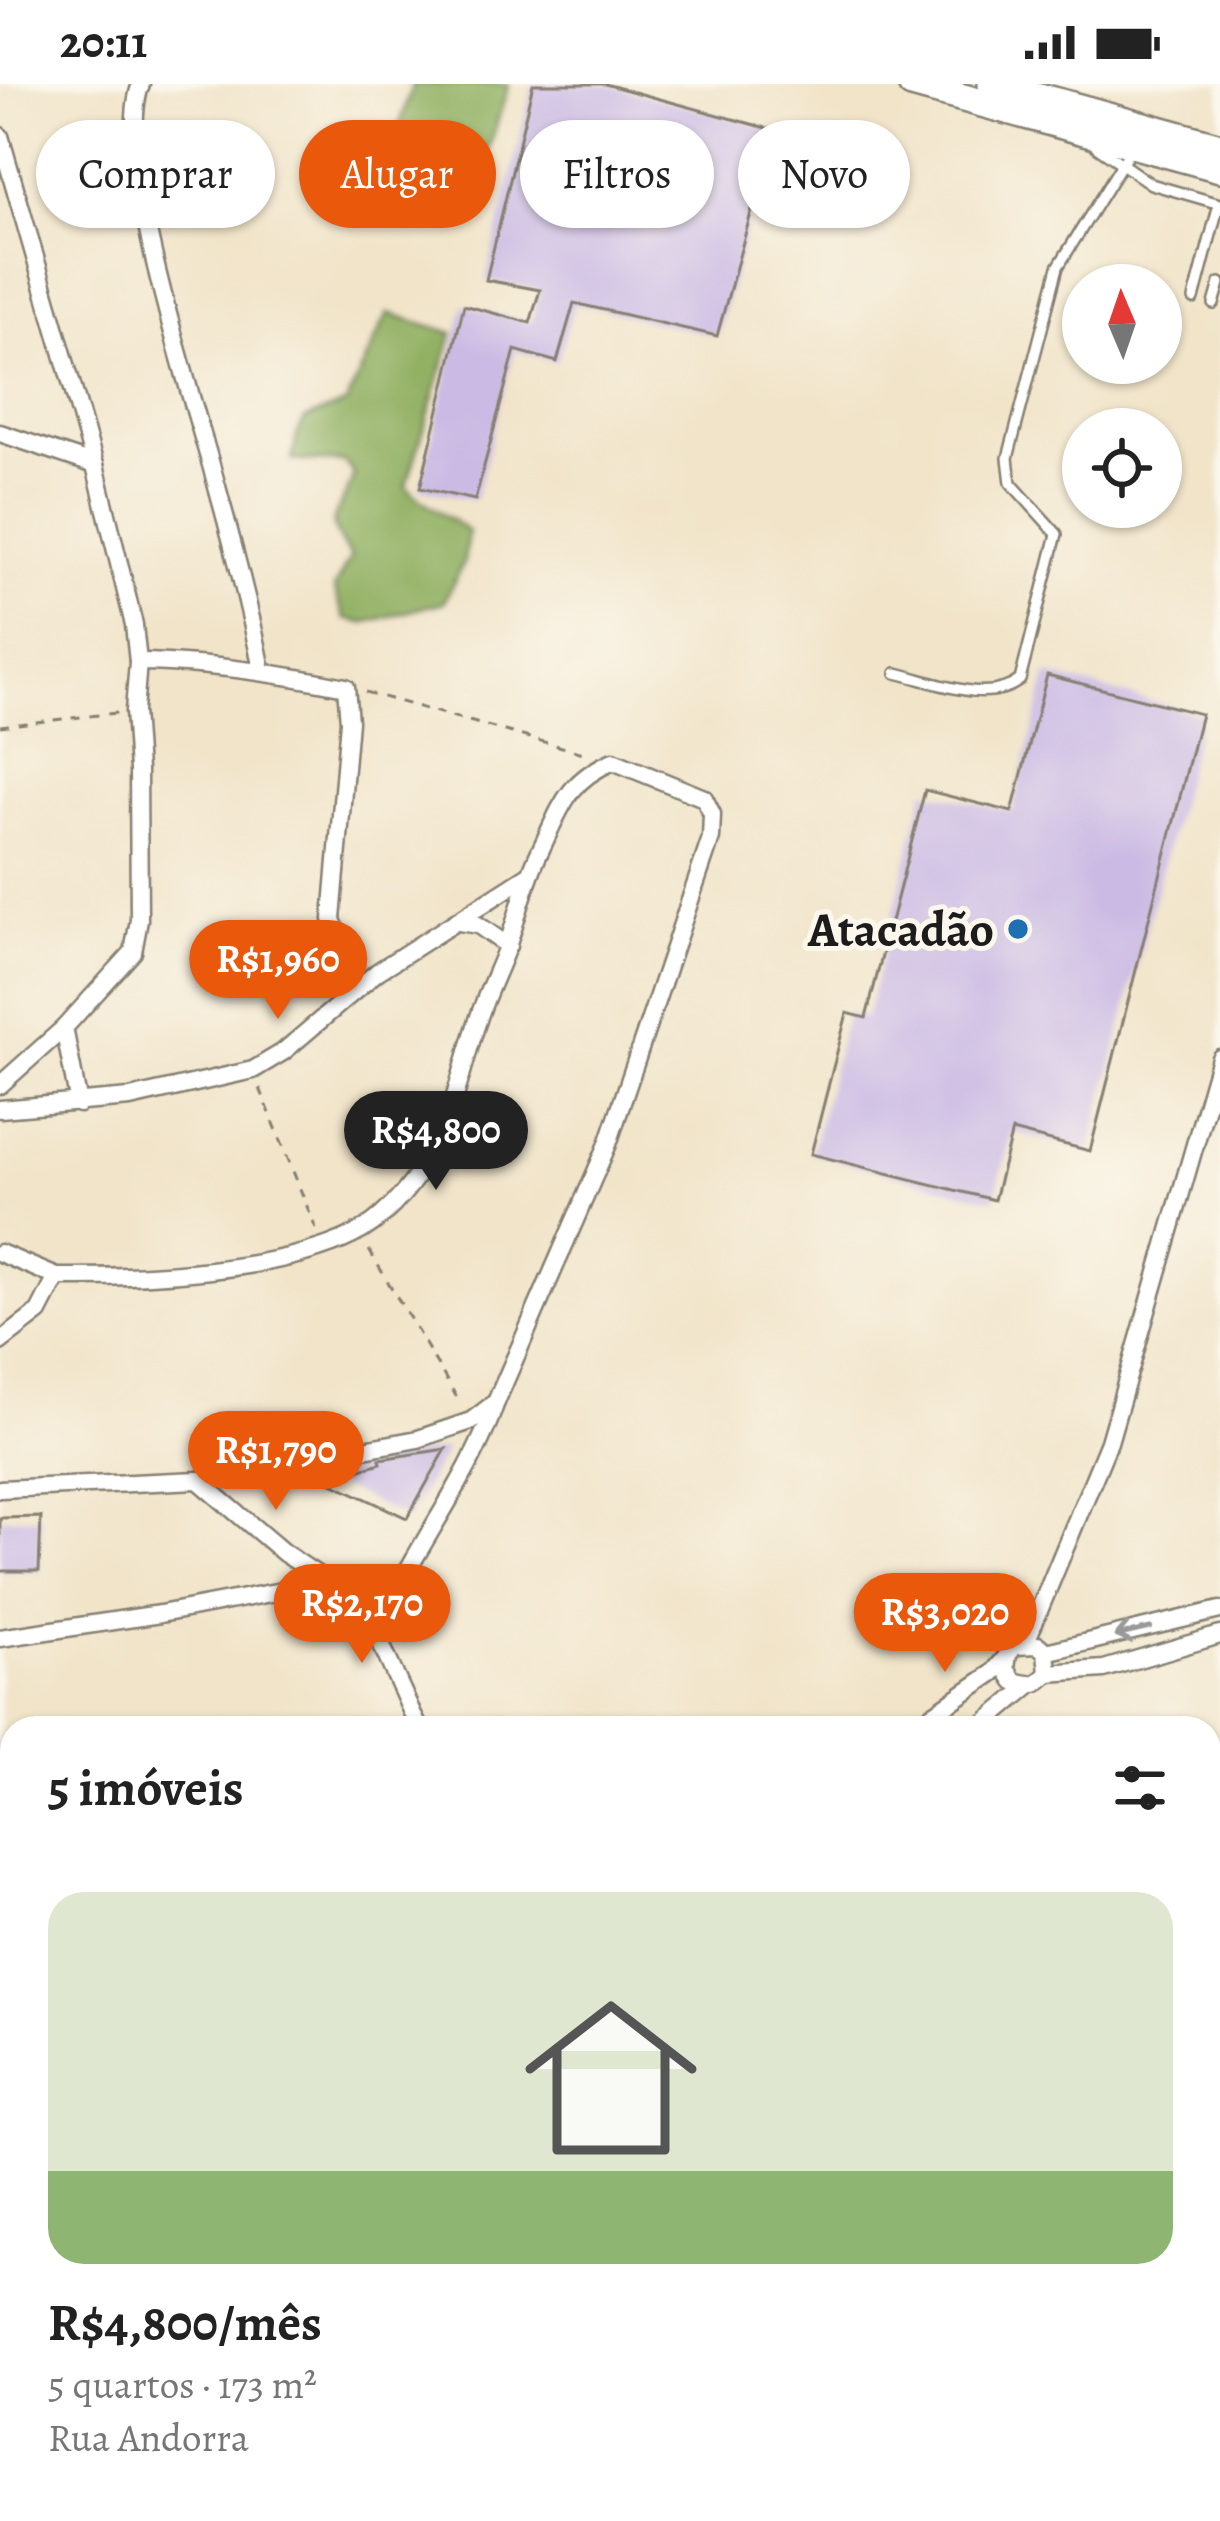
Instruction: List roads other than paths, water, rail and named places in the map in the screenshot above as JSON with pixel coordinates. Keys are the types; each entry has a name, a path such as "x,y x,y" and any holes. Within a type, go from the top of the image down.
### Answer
{"main road":[{"path":"912,84 1078,131 1128,155 1220,168"},
{"path":"992,84 1220,146"}],"street":[{"path":"141,84 135,136 140,185 163,291 248,598 262,670"},
{"path":"0,136 94,465 134,625 139,920 133,952 64,1028 0,1085"},
{"path":"0,433 94,465"},
{"path":"138,662 262,670 346,687 350,721 332,919 357,987"},
{"path":"0,1252 57,1277 228,1267 324,1248 359,1233 402,1195 426,1163 447,1120 478,1017 508,946 527,876 568,794 587,772 613,760 704,798 712,814 711,838 608,1144 484,1437 389,1603 377,1636"},
{"path":"0,1109 176,1090 253,1070 309,1031 357,987 527,876"},
{"path":"459,922 478,925 508,946"},
{"path":"64,1028 79,1104"},
{"path":"930,1716 993,1673 1026,1642 1109,1442 1220,1058"},
{"path":"0,1342 39,1312 57,1277"},
{"path":"0,1490 198,1480 418,1439 471,1421 496,1402"},
{"path":"198,1480 324,1583 345,1593 377,1636 414,1716"},
{"path":"0,1638 324,1583"},
{"path":"1046,1652 1220,1610"},
{"path":"993,1716 1048,1673 1104,1669 1220,1635"},
{"path":"1026,1642 1046,1652 1048,1673"},
{"path":"1008,1654 1006,1669 1014,1681 1028,1686"}],"lane":[{"path":"896,673 986,693 1008,690 1020,680 1058,534 1011,484 1008,458 1058,267 1128,155 1150,184 1220,204 1194,299"},
{"path":"1214,304 1220,283"}],"place":[{"name":"Atacadão","path":"1018,929"}]}
